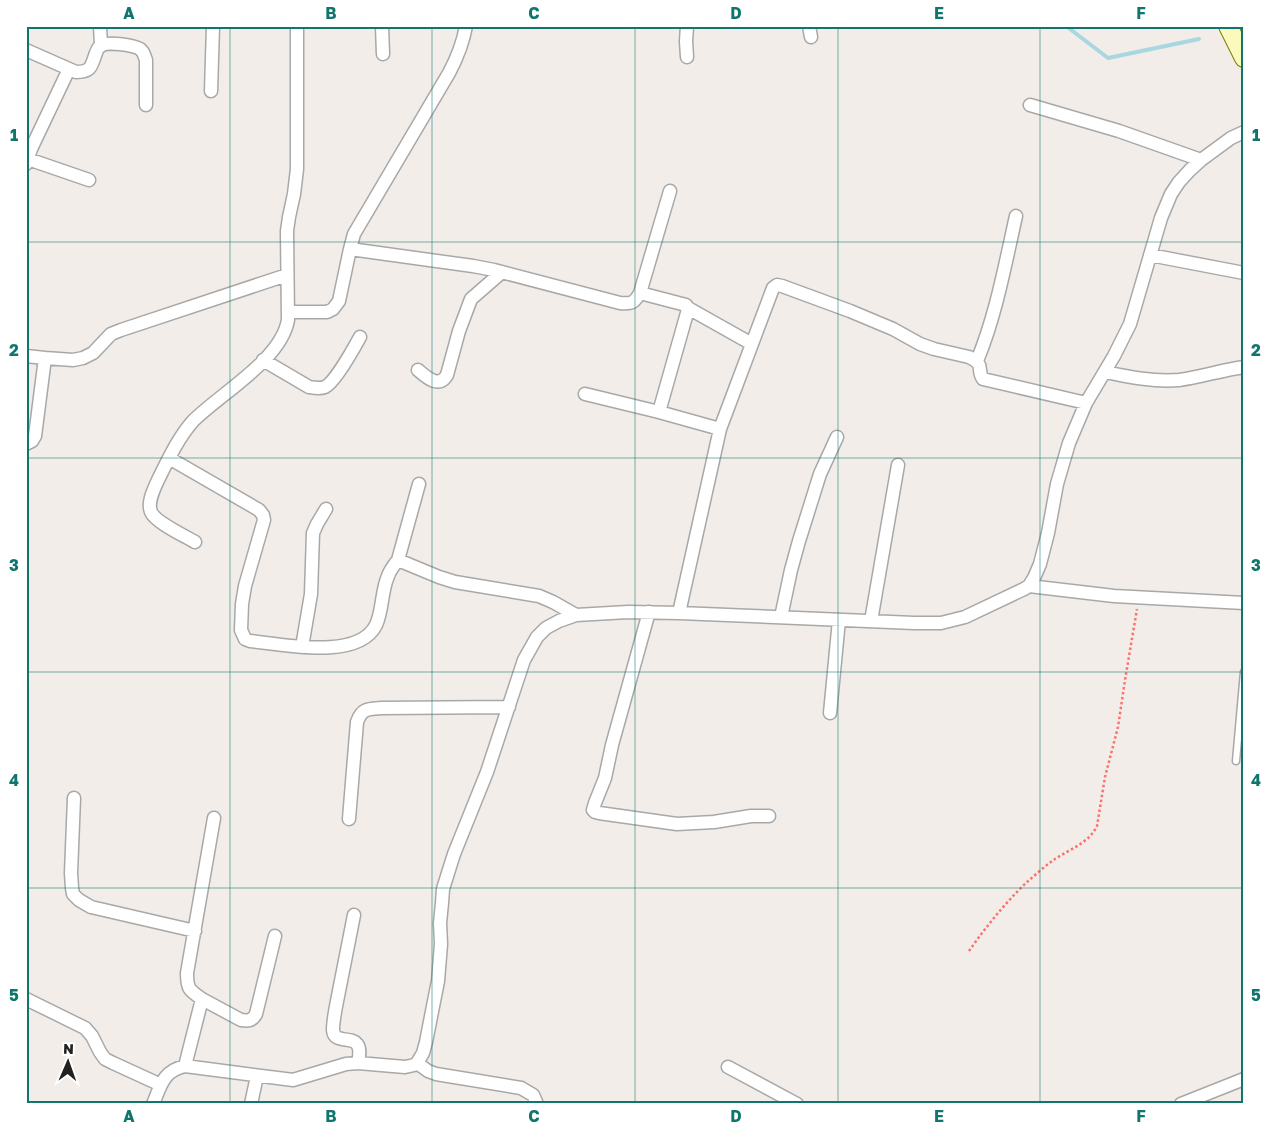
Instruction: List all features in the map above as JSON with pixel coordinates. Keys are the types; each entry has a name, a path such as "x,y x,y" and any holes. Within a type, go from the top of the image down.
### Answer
{"main road":[{"path":"1228,26 1244,58"}],"street":[{"path":"26,50 76,72 87,71 101,45 100,26"},
{"path":"211,91 213,26"},
{"path":"195,542 156,519 151,512 150,504 153,492 169,458 193,422 270,353 283,336 286,328 288,312 287,231 296,187 297,169 297,26"},
{"path":"382,26 384,54"},
{"path":"288,312 326,312 333,309 339,301 354,234 457,59 463,43 466,26"},
{"path":"687,26 687,57"},
{"path":"101,45 128,45 138,48 143,53 146,60 146,105"},
{"path":"70,69 31,149 27,162 89,180"},
{"path":"1030,105 1118,131 1200,160"},
{"path":"153,1104 168,1073 175,1068 185,1066 293,1080 337,1066 358,1064 405,1066 417,1064 421,1059 426,1042 438,981 443,889 454,854 488,772 524,660 531,647 546,628 559,621 576,616 603,613 649,612 941,623 987,608 1029,586 1040,564 1057,484 1069,443 1086,403 1114,356 1130,324 1161,218 1171,194 1179,182 1200,160 1231,138 1244,132"},
{"path":"350,249 473,266 628,304 634,301 640,293 670,191"},
{"path":"1016,216 991,320 978,361 981,375 984,379 1086,403"},
{"path":"1150,255 1244,273"},
{"path":"418,370 432,381 439,382 445,379 459,331 471,299 502,272"},
{"path":"26,356 73,360 83,358 94,353 111,334 287,275"},
{"path":"679,613 720,429 775,286 779,285 850,311 893,329 920,344 970,357 978,361"},
{"path":"640,293 686,305 688,308 752,344"},
{"path":"659,412 688,308"},
{"path":"263,360 310,387 325,387 332,381 360,337"},
{"path":"26,444 36,436 45,358"},
{"path":"1105,372 1137,378 1178,380 1244,367"},
{"path":"585,394 720,429"},
{"path":"781,617 791,570 820,474 837,437"},
{"path":"169,458 259,510 263,515 264,520 261,532 244,586 241,630 245,639 250,641 318,648 334,647 358,641 368,635 375,626 379,615 387,578 398,560 419,484"},
{"path":"871,621 898,465"},
{"path":"302,646 311,594 314,533 326,509"},
{"path":"398,560 455,582 540,596 576,616"},
{"path":"1029,586 1139,598 1244,604"},
{"path":"649,612 612,745 605,778 593,810 599,813 677,824 714,822 751,816 769,816"},
{"path":"830,713 839,620"},
{"path":"349,819 357,722 360,714 368,709 382,708 509,707"},
{"path":"74,798 71,873 73,894 91,907 195,931"},
{"path":"214,818 187,973 187,984 190,990 202,999 241,1020 247,1021 252,1019 256,1014 275,936"},
{"path":"354,915 333,1029 337,1038 354,1042 358,1045 358,1064"},
{"path":"26,999 85,1028 105,1058 161,1085"},
{"path":"185,1066 202,999"},
{"path":"417,1064 436,1074 521,1088 533,1095 537,1104"},
{"path":"728,1066 797,1104"},
{"path":"250,1104 257,1076"},
{"path":"1181,1104 1244,1079"}],"lane":[{"path":"1236,761 1244,672"}],"path":[{"path":"969,951 987,924 1026,883 1055,859 1087,840 1094,833 1097,826 1105,777 1118,727 1139,598"}],"waterway":[{"path":"1066,26 1108,58 1199,39"}]}
